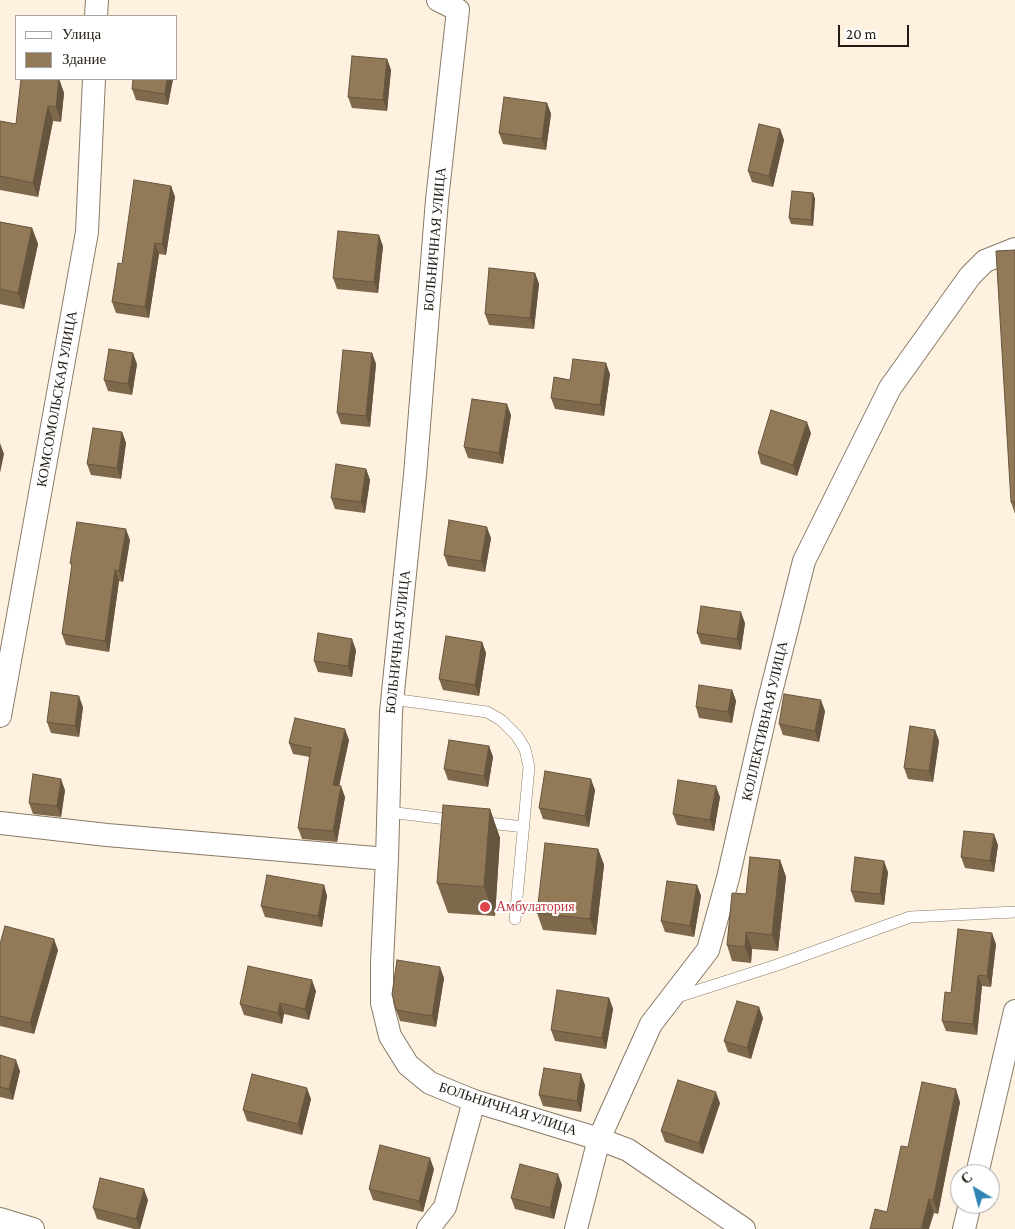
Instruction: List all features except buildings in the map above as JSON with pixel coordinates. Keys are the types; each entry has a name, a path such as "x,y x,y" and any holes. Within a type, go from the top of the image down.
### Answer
{"street":[{"path":"96,15 97,0"},
{"name":"БОЛЬНИЧНАЯ УЛИЦА","path":"448,5 437,200 415,475 392,699 382,1003 390,1036 408,1065 430,1083 474,1101 599,1139 628,1150 744,1229"},
{"name":"КОМСОМОЛЬСКАЯ УЛИЦА","path":"0,716 87,232 94,80"},
{"name":"КОЛЛЕКТИВНАЯ УЛИЦА","path":"576,1229 599,1139 650,1024 708,950 728,878 766,712 804,561 890,388 970,276 985,262 1015,249"},
{"path":"0,823 107,835 387,859"},
{"path":"979,1164 1015,1011"},
{"path":"428,1229 445,1207 474,1101"},
{"path":"964,1229 968,1214"},
{"path":"0,1219 33,1229"}],"lane":[{"path":"392,699 487,712 500,720 518,736 525,750 529,767 515,919"},
{"path":"388,812 524,827"},
{"path":"670,999 777,965 910,917 1015,912"}],"place":[{"name":"Амбулатория","path":"485,907"}]}
